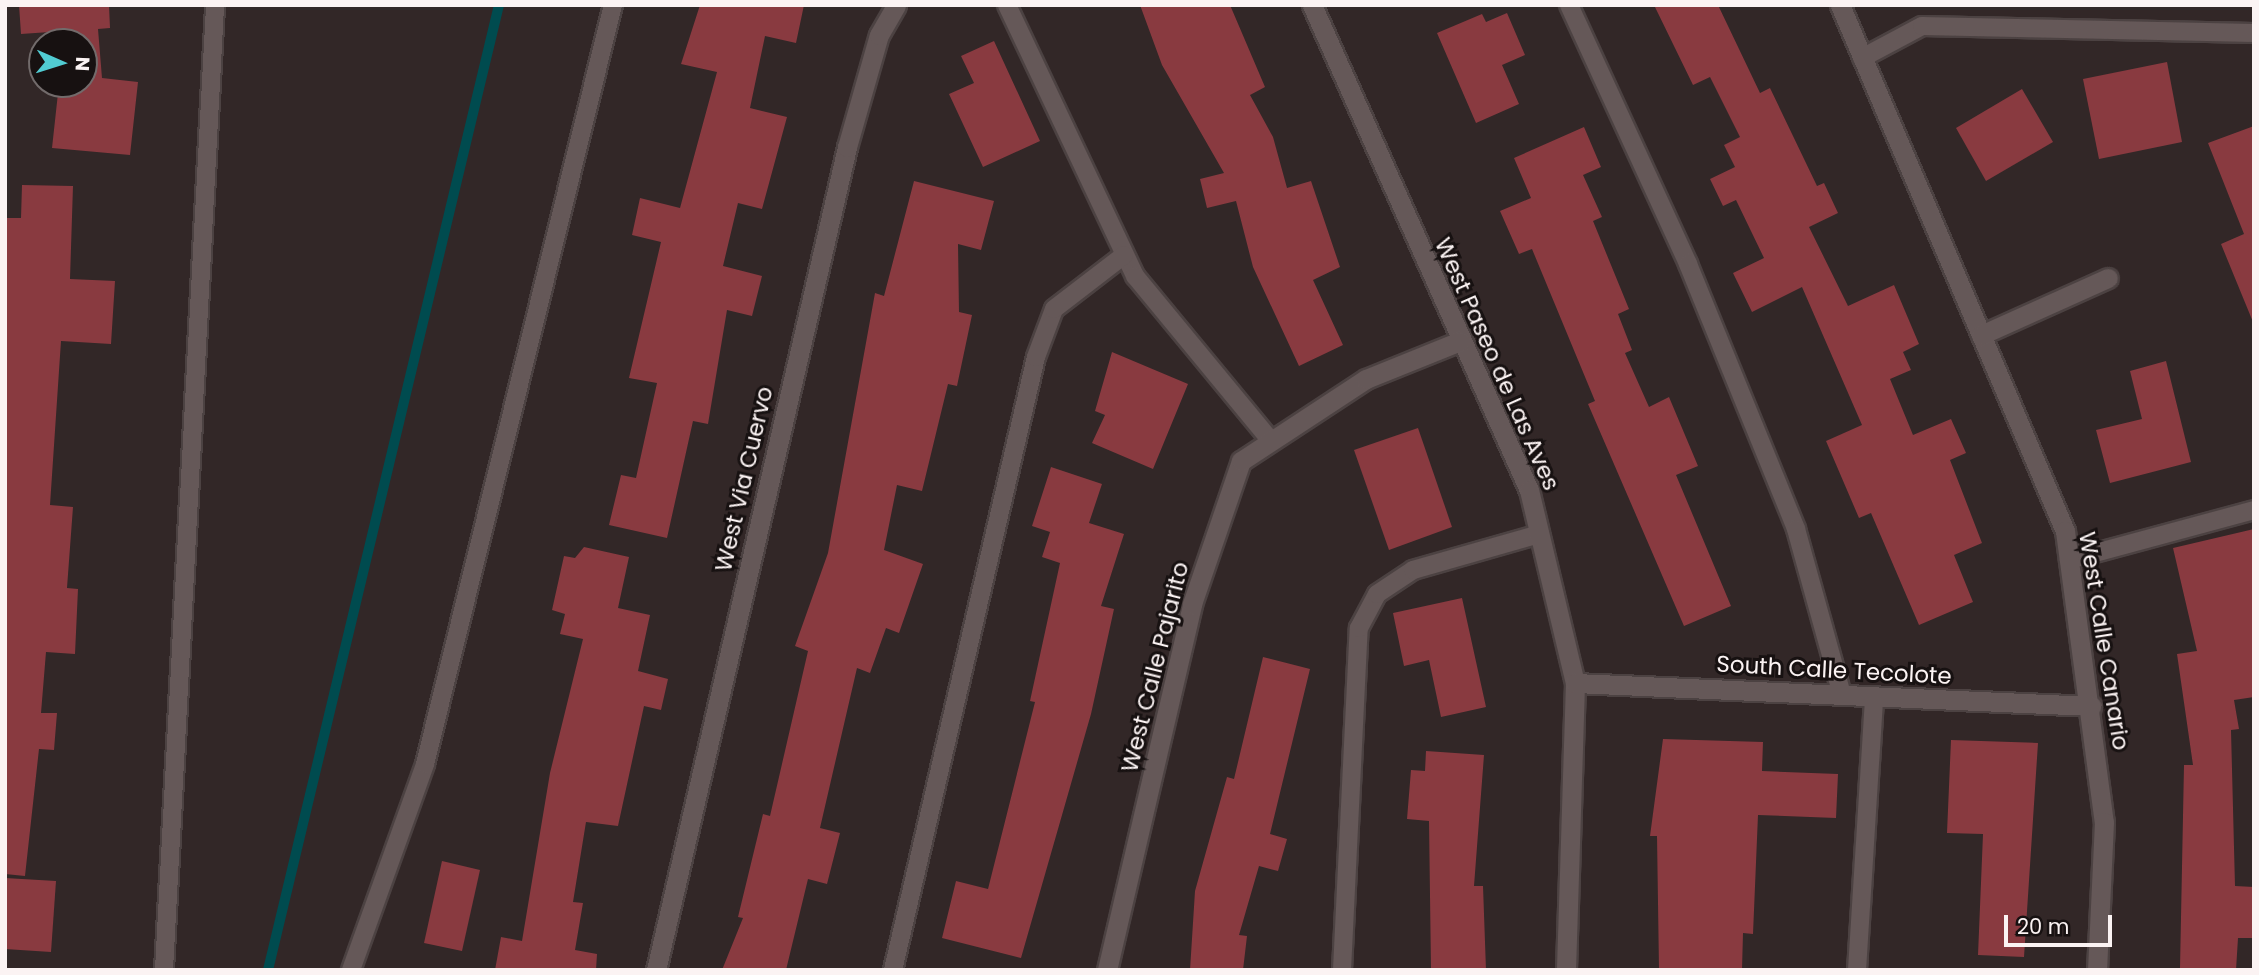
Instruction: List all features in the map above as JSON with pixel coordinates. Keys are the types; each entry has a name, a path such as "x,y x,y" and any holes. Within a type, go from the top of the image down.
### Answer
{"street":[{"name":"West Via Cuervo","path":"656,970 847,147 879,34 896,5"},
{"name":"West Paseo de Las Aves","path":"1312,5 1529,490 1575,683 1566,970"},
{"name":"West Calle Canario","path":"1840,5 2065,531 2091,706 2104,822 2097,970"},
{"path":"1981,335 2108,278"},
{"name":"West Calle Pajarito","path":"1107,970 1192,604 1241,461 1366,379 1461,341"},
{"name":"South Calle Tecolote","path":"1575,683 2091,706"}],"lane":[{"path":"164,970 215,5"},
{"path":"351,970 425,764 613,5"},
{"path":"1007,5 1135,276 1272,441"},
{"path":"1569,5 1688,264 1796,529 1842,695"},
{"path":"1862,58 1922,26 2254,33"},
{"path":"893,970 1036,358 1054,309 1124,255"},
{"path":"2069,560 2254,510"},
{"path":"1342,970 1359,628 1377,594 1413,570 1539,534"},
{"path":"1857,970 1874,697"}],"building":[{"path":"19,5 109,5 110,28 28,28 28,34 21,34"},
{"path":"700,5 804,5 796,43 765,36 750,108 787,117 762,209 738,203 723,266 762,276 752,316 727,310 708,424 693,421 667,538 609,525 621,475 636,478 657,383 629,378 661,242 632,235 640,198 680,208 717,72 681,64"},
{"path":"1140,5 1230,5 1265,87 1250,95 1273,137 1287,188 1311,181 1340,267 1313,280 1343,345 1299,366 1253,267 1236,201 1207,208 1200,179 1224,173 1162,65"},
{"path":"1654,5 1718,5 1760,93 1770,88 1817,186 1824,183 1838,213 1809,227 1848,306 1894,285 1919,344 1903,352 1911,370 1890,379 1913,435 1951,419 1966,453 1950,460 1982,543 1954,555 1973,602 1919,625 1871,513 1859,518 1826,441 1862,425 1802,287 1752,312 1733,273 1764,258 1736,200 1723,206 1710,179 1735,167 1724,145 1740,137 1710,77 1693,85"},
{"path":"1507,13 1525,55 1502,65 1519,104 1476,123 1437,33 1482,14 1486,22"},
{"path":"98,29 102,78 138,82 130,155 52,148 57,98 98,98"},
{"path":"994,41 1040,141 983,167 949,94 974,83 961,56"},
{"path":"2167,62 2182,142 2099,159 2083,79"},
{"path":"2022,89 2053,142 1986,181 1956,128"},
{"path":"2254,126 2253,322 2221,244 2244,234 2208,143"},
{"path":"1584,127 1601,167 1583,175 1602,217 1593,221 1629,309 1618,314 1632,350 1625,353 1649,407 1669,397 1698,466 1676,475 1731,606 1684,626 1588,404 1595,401 1532,249 1519,254 1500,211 1531,198 1514,158"},
{"path":"914,181 994,201 981,250 958,244 959,312 972,315 957,386 948,384 922,491 897,485 884,550 923,564 899,633 886,628 870,673 857,668 820,828 840,833 827,884 808,879 786,970 722,970 743,918 738,917 763,814 770,816 808,651 795,646 828,553 875,293 884,296"},
{"path":"22,185 73,186 70,279 115,281 111,344 61,341 50,505 73,507 67,588 78,589 75,654 46,652 41,713 57,713 54,750 39,749 25,876 5,874 5,218 21,218"},
{"path":"1112,352 1188,384 1153,469 1092,443 1105,415 1095,411"},
{"path":"2166,361 2191,462 2110,483 2096,430 2142,419 2130,371"},
{"path":"1418,428 1452,527 1389,550 1354,450"},
{"path":"1051,467 1102,484 1089,523 1124,534 1101,606 1114,609 1091,714 1021,958 942,938 956,881 988,889 1035,702 1030,701 1060,563 1042,557 1050,532 1032,526"},
{"path":"2254,529 2254,697 2234,700 2239,729 2231,730 2235,886 2254,887 2254,938 2238,938 2236,970 2180,968 2184,765 2193,765 2177,654 2197,651 2173,548"},
{"path":"584,547 629,557 618,608 650,615 638,671 668,679 661,710 644,706 618,826 586,822 573,902 583,903 575,950 597,954 596,970 495,970 501,937 522,941 550,773 583,639 560,634 565,614 552,610 564,556 575,558"},
{"path":"1462,598 1486,707 1441,717 1429,660 1404,666 1393,613"},
{"path":"1263,657 1310,669 1270,834 1287,839 1278,871 1259,866 1239,935 1247,936 1243,970 1190,970 1195,891 1227,777 1234,779"},
{"path":"1663,739 1763,742 1762,771 1838,774 1836,818 1758,815 1753,934 1743,933 1742,970 1659,970 1657,836 1650,836"},
{"path":"1951,740 2038,743 2024,957 1978,955 1983,834 1947,833"},
{"path":"1426,751 1484,755 1474,886 1483,886 1486,970 1431,970 1429,821 1407,819 1411,770 1425,771"},
{"path":"442,861 480,870 462,951 424,943"},
{"path":"5,878 56,881 51,952 5,949"}],"waterway":[{"path":"268,970 499,5"}]}
